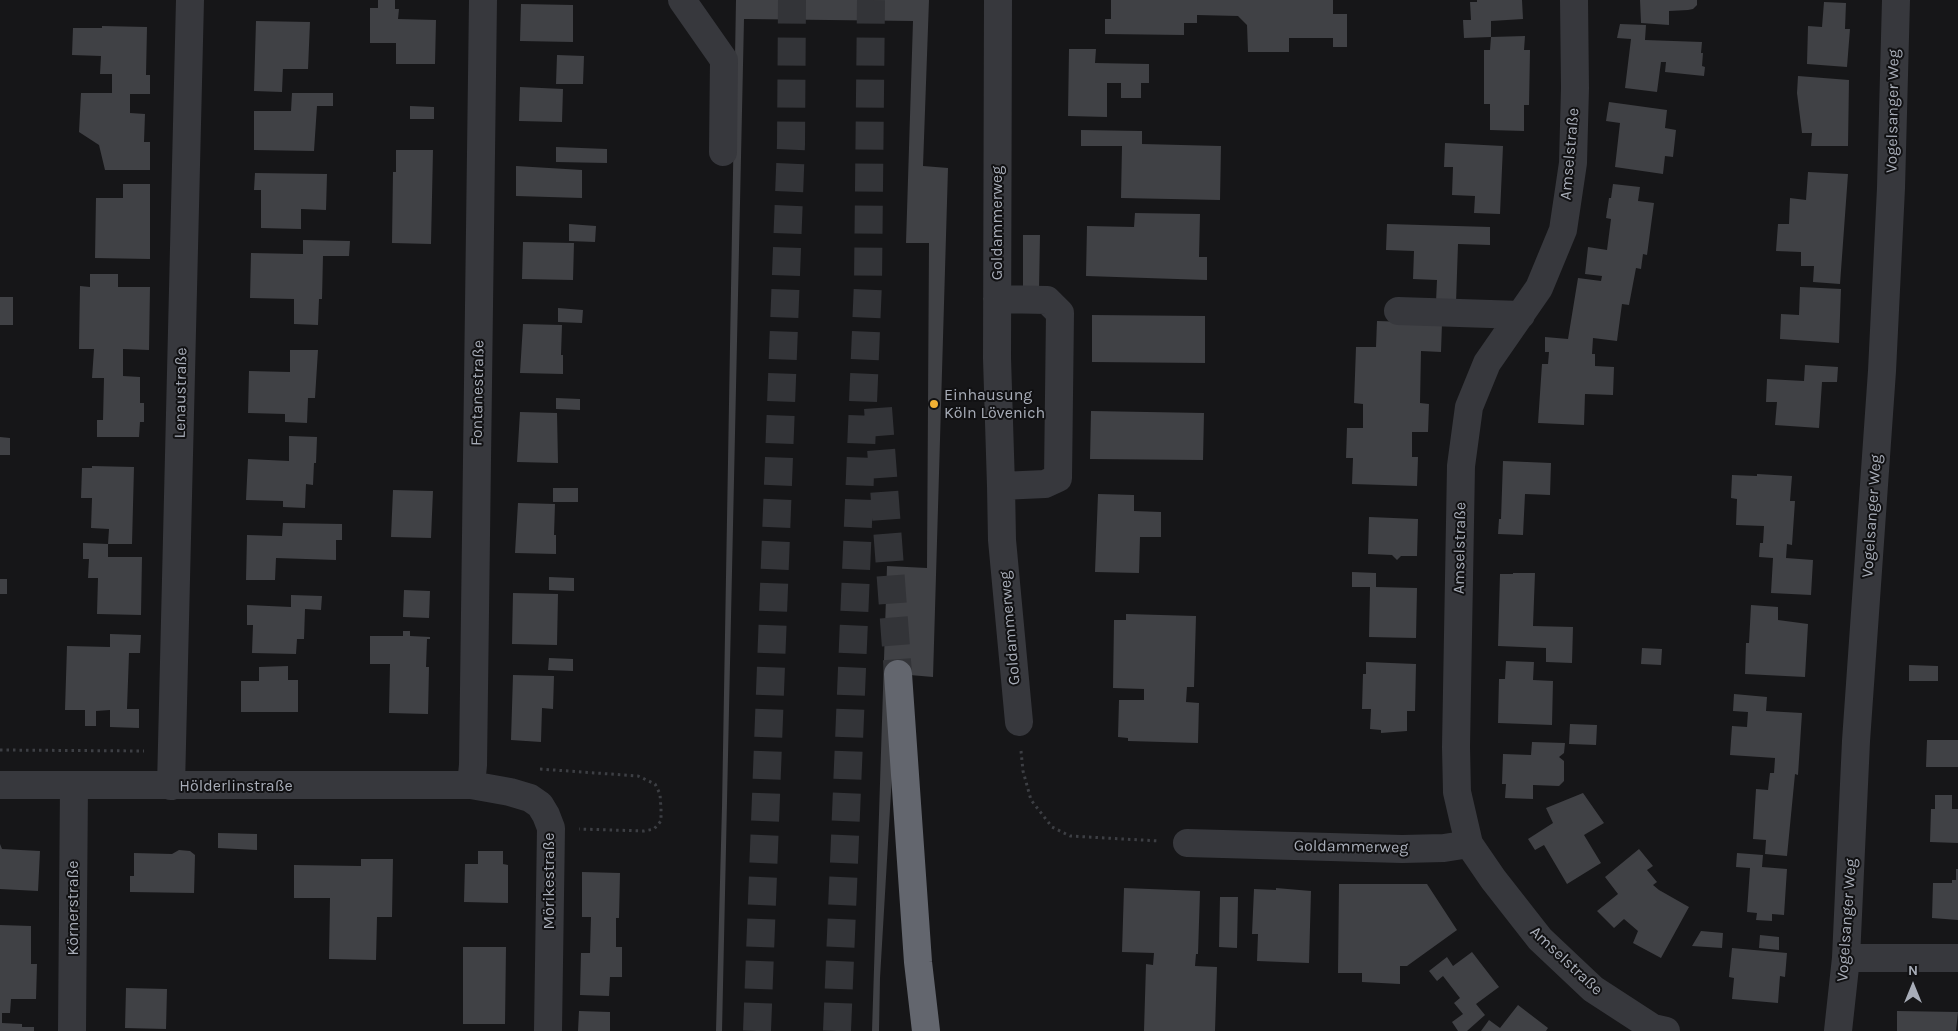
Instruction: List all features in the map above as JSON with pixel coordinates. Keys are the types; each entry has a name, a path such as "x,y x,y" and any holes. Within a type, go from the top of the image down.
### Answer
{"highway":[{"path":"898,674 918,962 926,1031"}],"street":[{"name":"Lenaustraße","path":"171,786 190,0"},
{"name":"Fontanestraße","path":"471,785 473,765 483,0"},
{"path":"682,0 724,60 723,152"},
{"name":"Goldammerweg","path":"998,0 997,299 1000,486 1002,540 1019,722"},
{"name":"Amselstraße","path":"1574,0 1575,88 1573,163 1563,230 1539,288 1487,363 1469,407 1461,466 1456,747 1457,792 1469,844 1492,879 1540,940 1593,989 1653,1028 1666,1031"},
{"name":"Vogelsanger Weg","path":"1838,1031 1846,958 1856,741 1884,342 1891,188 1896,0"},
{"path":"997,299 1047,300 1060,312 1058,478 1045,484 1000,486"},
{"path":"1398,311 1521,315"},
{"name":"Hölderlinstraße","path":"0,785 471,785"},
{"name":"Körnerstraße","path":"72,1031 74,785"},
{"name":"Mörikestraße","path":"471,785 510,792 530,798 540,805 551,828 548,1031"},
{"name":"Goldammerweg","path":"1187,842 1402,849 1444,848 1469,844"},
{"path":"1846,958 1958,958"}],"path":[{"path":"1019,722 1023,771 1031,800 1052,828 1070,836 1187,842"},
{"path":"531,769 638,776 656,784 660,794 661,821 654,829 644,831 551,828"}],"building":[{"path":"378,0 395,0 395,9 399,9 398,19 436,20 435,64 396,64 396,43 370,43 370,8 378,8"},
{"name":"Einhausung Köln Lövenich","path":"736,0 929,0 923,166 948,168 933,677 898,674 880,978 879,1031 872,1031 887,566 927,568 929,243 906,243 913,21 744,19 722,1031 716,1031 722,807"},
{"path":"1111,0 1333,0 1333,14 1347,14 1347,47 1333,47 1333,38 1289,38 1289,52 1248,52 1247,25 1238,16 1197,15 1197,23 1184,23 1184,35 1105,34 1105,19 1111,19"},
{"path":"1477,0 1522,0 1523,19 1491,21 1491,37 1464,38 1463,20 1471,20 1470,2 1477,2"},
{"path":"1640,0 1697,0 1697,5 1693,9 1669,11 1669,25 1641,23"},
{"path":"1824,2 1846,3 1845,29 1850,29 1847,67 1807,64 1808,26 1822,27"},
{"path":"521,4 573,5 573,42 520,41"},
{"path":"256,21 310,22 308,69 283,69 282,92 254,91"},
{"path":"1620,24 1646,25 1645,40 1702,42 1701,53 1703,53 1702,66 1705,67 1704,76 1665,72 1666,62 1661,62 1657,92 1625,88 1631,39 1617,38"},
{"path":"102,26 147,27 146,75 150,75 150,94 130,94 130,113 145,114 144,142 150,142 150,170 105,170 99,145 79,132 81,93 112,93 112,74 100,74 101,56 72,55 73,28 102,28"},
{"path":"1525,36 1524,50 1530,50 1529,105 1524,105 1524,131 1490,130 1490,104 1484,104 1484,50 1490,50 1491,37"},
{"path":"1069,49 1096,49 1095,63 1149,64 1149,83 1141,83 1141,98 1121,98 1121,83 1107,83 1107,117 1068,116"},
{"path":"557,55 584,56 583,84 556,84"},
{"path":"1798,76 1849,80 1848,146 1811,146 1812,133 1802,133 1797,93"},
{"path":"520,87 563,89 562,122 519,121"},
{"path":"292,93 333,93 333,106 317,106 314,151 254,150 254,111 291,111"},
{"path":"1609,102 1667,110 1665,128 1676,130 1673,157 1665,156 1663,174 1615,167 1620,123 1606,121"},
{"path":"410,106 434,107 434,119 410,119"},
{"path":"1081,130 1142,131 1142,144 1221,146 1220,200 1121,198 1122,146 1081,146"},
{"path":"1445,143 1503,146 1500,214 1474,213 1475,196 1452,195 1453,167 1444,167"},
{"path":"556,147 607,149 607,163 556,162"},
{"path":"396,150 433,150 431,244 392,243 393,172 396,172"},
{"path":"516,166 582,170 582,198 516,196"},
{"path":"1808,172 1848,174 1840,284 1813,282 1814,266 1801,266 1801,252 1776,251 1778,224 1789,224 1790,198 1806,200"},
{"path":"255,173 327,174 326,210 301,209 301,229 261,228 261,190 254,190"},
{"path":"123,184 150,184 150,259 95,258 96,198 123,198"},
{"path":"1613,184 1640,187 1638,201 1654,203 1647,255 1643,254 1641,269 1636,268 1629,305 1622,304 1617,341 1593,338 1592,354 1595,354 1595,366 1614,367 1613,395 1585,394 1584,425 1538,423 1542,364 1548,364 1549,352 1545,352 1545,337 1568,339 1578,278 1601,281 1602,276 1585,274 1588,247 1607,250 1611,219 1606,218"},
{"path":"1135,213 1200,214 1199,257 1207,257 1207,280 1086,276 1087,226 1134,227"},
{"path":"569,224 596,226 595,242 569,241"},
{"path":"1387,224 1490,227 1490,245 1458,244 1456,303 1436,302 1437,280 1413,279 1414,251 1386,250"},
{"path":"1023,235 1040,235 1039,290 1023,289"},
{"path":"303,240 350,241 349,256 323,256 322,299 319,299 318,325 294,324 294,299 250,298 251,253 303,254"},
{"path":"523,242 574,243 573,280 522,279"},
{"path":"90,274 118,274 118,287 150,287 149,350 123,349 123,376 140,377 140,403 144,403 144,422 140,422 139,437 97,437 97,420 103,420 104,378 92,378 94,349 79,349 80,286 90,287"},
{"path":"1800,287 1841,289 1839,343 1780,339 1781,314 1799,315"},
{"path":"0,297 13,297 13,325 0,325"},
{"path":"558,308 583,310 582,323 558,322"},
{"path":"1092,315 1205,316 1205,363 1092,362"},
{"path":"1377,321 1442,323 1441,352 1421,351 1420,403 1429,404 1428,432 1412,432 1412,457 1418,457 1417,486 1352,484 1353,458 1346,458 1347,428 1363,428 1363,404 1354,403 1356,347 1376,347"},
{"path":"523,324 562,325 561,355 563,355 563,374 520,373"},
{"path":"290,350 318,350 315,398 308,398 307,423 285,422 285,414 248,413 249,371 290,372"},
{"path":"1805,365 1838,367 1837,382 1822,382 1819,428 1775,425 1777,402 1766,402 1767,379 1804,381"},
{"path":"556,398 580,399 580,410 556,409"},
{"path":"1091,411 1204,413 1203,460 1090,459"},
{"path":"520,412 557,413 558,463 517,462"},
{"path":"289,436 317,437 313,485 306,484 305,508 283,507 283,501 246,500 248,459 289,461"},
{"path":"0,437 10,438 10,455 0,455"},
{"path":"1503,461 1551,463 1550,495 1525,494 1523,535 1498,534 1499,519 1501,519"},
{"path":"92,466 134,467 132,544 108,544 109,529 91,528 92,498 81,498 82,468 92,468"},
{"path":"1757,474 1792,476 1790,501 1795,501 1792,545 1787,544 1786,558 1813,560 1811,595 1771,593 1773,558 1759,557 1760,543 1763,543 1764,526 1736,525 1737,499 1731,498 1732,475 1757,476"},
{"path":"553,488 578,488 578,502 553,502"},
{"path":"393,490 433,491 431,538 391,537"},
{"path":"1098,494 1134,495 1134,511 1161,512 1161,537 1140,537 1139,573 1095,572"},
{"path":"518,503 555,504 554,535 556,535 556,554 515,553"},
{"path":"1369,517 1418,519 1417,556 1401,556 1397,560 1392,555 1368,554"},
{"path":"283,523 342,524 342,540 336,540 336,560 276,558 275,580 246,580 247,535 282,536"},
{"path":"83,543 108,544 108,557 142,557 141,615 97,614 98,578 88,578 89,559 83,559"},
{"path":"1352,572 1376,573 1376,587 1417,588 1416,638 1369,637 1370,587 1352,587"},
{"path":"1535,573 1533,626 1573,627 1572,663 1546,662 1546,648 1498,646 1500,574"},
{"path":"549,577 574,578 574,591 549,590"},
{"path":"0,579 7,579 7,594 0,594"},
{"path":"404,590 430,591 429,618 403,617"},
{"path":"513,593 558,594 557,645 512,644"},
{"path":"291,595 322,596 321,610 305,609 304,639 297,639 296,654 252,653 253,625 247,625 247,605 291,607"},
{"path":"1751,605 1778,607 1778,620 1808,624 1805,677 1745,674 1746,643 1749,643"},
{"path":"1126,614 1196,616 1194,687 1187,687 1186,702 1199,703 1198,743 1128,741 1128,738 1118,737 1119,700 1144,700 1144,689 1113,688 1114,620 1126,620"},
{"path":"403,631 410,631 410,636 430,637 430,639 427,639 426,667 429,667 428,714 389,713 390,664 370,664 370,636 403,636"},
{"path":"110,634 141,635 140,653 129,653 127,709 139,709 139,728 110,727 110,710 96,711 96,726 85,726 85,710 65,710 67,646 110,647"},
{"path":"1642,648 1662,649 1661,665 1641,664"},
{"path":"549,658 573,659 573,671 548,670"},
{"path":"1506,661 1534,662 1533,680 1553,681 1552,725 1498,723 1499,679 1505,679"},
{"path":"1366,662 1416,664 1415,711 1407,711 1407,731 1381,733 1381,730 1370,729 1371,709 1362,709 1363,674 1366,674"},
{"path":"1909,665 1938,666 1938,681 1909,681"},
{"path":"288,666 288,680 298,680 298,712 241,712 241,681 259,681 259,667"},
{"path":"513,675 554,676 553,709 542,708 541,742 511,740"},
{"path":"1734,694 1767,697 1766,711 1802,713 1798,775 1795,774 1787,856 1765,854 1766,840 1753,839 1756,789 1768,790 1770,773 1774,773 1775,758 1730,755 1732,726 1747,727 1748,712 1733,711"},
{"path":"1570,724 1597,725 1596,745 1569,744"},
{"path":"1927,740 1958,740 1958,767 1926,767"},
{"path":"1532,742 1565,743 1564,753 1559,757 1564,761 1564,781 1559,786 1533,785 1533,799 1505,798 1506,784 1502,784 1503,754 1531,755"},
{"path":"1583,793 1604,823 1584,835 1601,863 1567,884 1544,845 1535,850 1528,839 1553,823 1546,808"},
{"path":"1935,795 1952,795 1952,809 1958,809 1958,843 1930,842 1931,809 1935,809"},
{"path":"218,833 257,834 257,850 218,848"},
{"path":"0,844 2,849 40,851 38,891 0,889"},
{"path":"1639,849 1653,866 1647,870 1657,882 1653,885 1689,907 1661,958 1633,943 1638,931 1624,919 1614,928 1597,911 1618,894 1605,877"},
{"path":"179,850 190,851 195,855 194,893 130,892 130,876 134,876 134,853 172,854"},
{"path":"478,851 503,851 503,864 508,865 508,903 464,902 465,864 478,864"},
{"path":"1737,853 1763,855 1762,867 1787,869 1784,915 1772,914 1772,921 1756,920 1757,913 1747,912 1750,868 1736,867"},
{"path":"361,859 393,859 392,917 377,917 376,960 329,959 330,898 294,898 294,865 361,866"},
{"path":"1956,869 1958,869 1958,920 1932,918 1933,883 1952,883 1952,880 1956,880"},
{"path":"582,872 620,873 619,918 616,918 616,947 622,947 622,977 610,977 609,996 580,995 581,953 590,953 591,917 582,917"},
{"path":"1339,884 1427,884 1457,930 1407,966 1400,966 1400,984 1362,982 1362,973 1338,973"},
{"path":"1124,888 1200,891 1198,954 1196,954 1195,966 1217,967 1215,1031 1144,1031 1146,964 1153,965 1154,953 1122,952"},
{"path":"1276,888 1311,891 1309,963 1257,961 1258,934 1252,934 1254,889 1276,890"},
{"path":"1220,897 1238,897 1237,948 1219,947"},
{"path":"0,925 31,926 31,964 37,964 36,999 11,999 10,1013 2,1013 2,1023 34,1027 34,1031 0,1031"},
{"path":"1701,931 1723,933 1722,948 1692,946"},
{"path":"1760,935 1779,937 1779,950 1759,948"},
{"path":"463,947 506,947 505,1024 463,1024"},
{"path":"1732,948 1787,953 1785,977 1780,976 1778,1003 1732,999 1734,978 1729,977"},
{"path":"1472,952 1499,987 1476,1004 1485,1015 1467,1031 1458,1031 1452,1022 1463,1014 1454,1003 1460,998 1443,976 1437,981 1429,971 1447,957 1453,966"},
{"path":"126,988 167,989 166,1029 125,1028"},
{"path":"1518,1005 1548,1028 1546,1031 1481,1031 1489,1020 1500,1028"},
{"path":"579,1011 610,1012 610,1031 578,1031"},
{"path":"1897,1011 1958,1012 1956,1031 1897,1031"}],"tunnel":[{"path":"757,1031 791,144 792,0"},
{"path":"837,1031 868,282 871,0"},
{"path":"878,408 898,674"}],"place":[{"name":"Einhausung Köln Lövenich","path":"934,404"}]}
